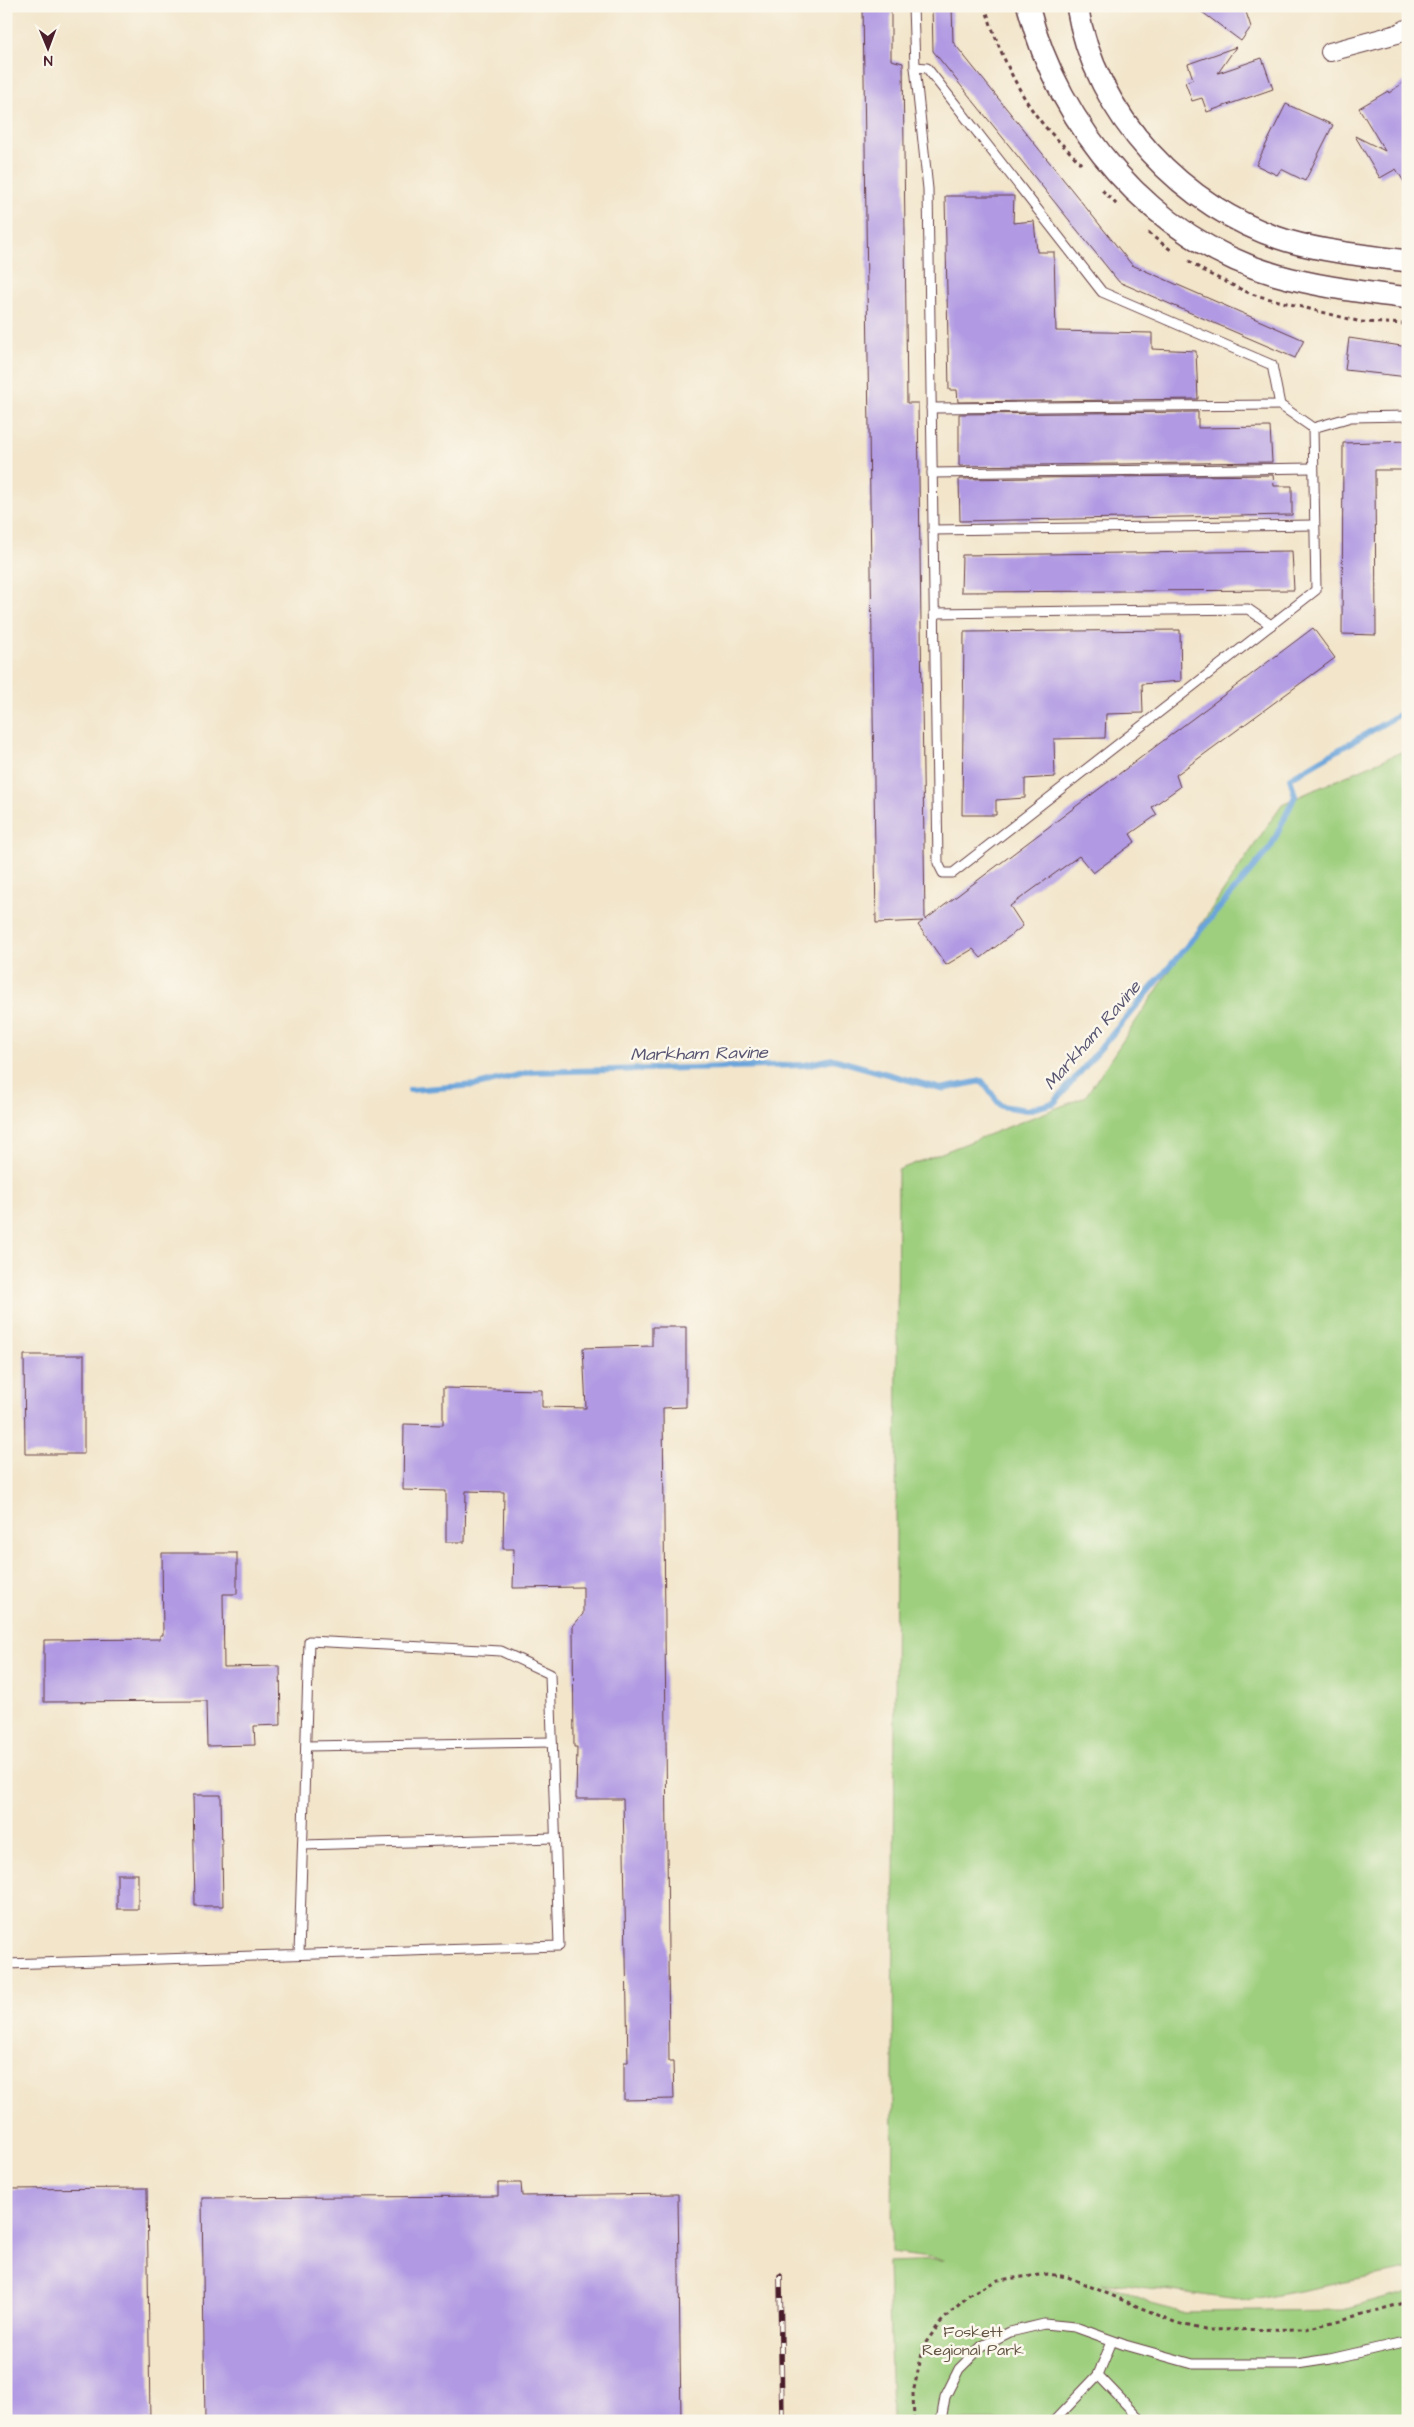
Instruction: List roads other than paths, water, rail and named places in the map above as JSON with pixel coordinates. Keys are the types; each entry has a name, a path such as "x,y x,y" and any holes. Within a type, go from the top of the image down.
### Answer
{"street":[{"path":"1028,6 1048,67 1072,114 1100,154 1131,188 1179,228 1222,254 1276,275 1341,289 1408,298"},
{"path":"1077,6 1089,51 1110,96 1131,131 1156,160 1200,198 1238,221 1288,240 1350,254 1408,261"},
{"path":"1330,52 1397,34 1408,28"}],"lane":[{"path":"913,6 915,67 928,189 938,863 943,873 953,873 1316,590 1313,428"},
{"path":"915,67 927,68 1102,292 1272,365 1280,405"},
{"path":"931,408 1280,405 1313,428"},
{"path":"1313,428 1350,417 1408,416"},
{"path":"932,473 1313,468"},
{"path":"933,530 1314,525"},
{"path":"934,613 1248,609 1271,625"},
{"path":"6,1964 559,1946 550,1674 501,1651 309,1641 299,1954"},
{"path":"306,1746 552,1742"},
{"path":"302,1845 556,1838"},
{"path":"941,2421 945,2397 959,2370 982,2346 1010,2332 1044,2324 1075,2327 1112,2341 1193,2364 1296,2364 1408,2341"},
{"path":"1054,2421 1098,2375 1112,2341"},
{"path":"1098,2375 1142,2421"}],"waterway":[{"name":"Markham Ravine","path":"410,1090 477,1085 531,1072 805,1065 833,1059 941,1089 982,1081 1001,1106 1027,1110 1054,1103 1271,847 1295,796 1290,778 1402,713 1408,714"}],"railway":[{"path":"780,2276 782,2421"}],"park label":[{"name":"Foskett Regional Park","path":"973,2340"}]}
